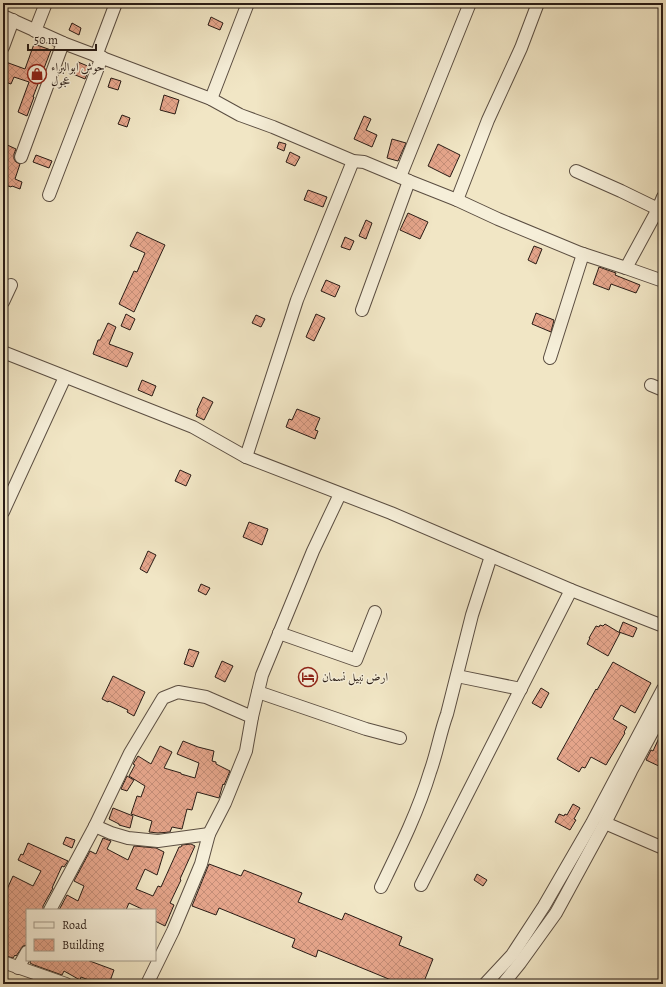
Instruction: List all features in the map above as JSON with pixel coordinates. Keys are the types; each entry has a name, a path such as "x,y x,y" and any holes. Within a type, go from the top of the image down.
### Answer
{"street":[{"path":"35,31 46,3"},
{"path":"48,194 99,57 116,3"},
{"path":"211,99 248,3"},
{"path":"362,310 404,179 470,3"},
{"path":"456,200 488,120 521,48 538,3"},
{"path":"3,47 8,18 63,43 211,99 240,115 273,127 354,161 364,162 456,200 498,220 583,254 663,281"},
{"path":"21,157 63,43"},
{"path":"246,457 297,300 354,161"},
{"path":"576,171 658,209"},
{"path":"626,268 663,198"},
{"path":"550,358 583,254"},
{"path":"3,302 11,285"},
{"path":"3,352 194,428 246,457 391,513 571,590 663,626"},
{"path":"3,512 65,377"},
{"path":"651,385 663,390"},
{"path":"147,984 173,931 200,864 209,834 246,751 262,675 313,551 340,494"},
{"path":"381,887 410,826 430,772 447,714 472,615 491,556"},
{"path":"421,885 571,590"},
{"path":"279,633 356,660 375,612"},
{"path":"457,676 521,689"},
{"path":"485,984 512,955 544,906 592,823 663,689"},
{"path":"51,909 95,826 130,753 163,698 178,692 206,697 252,717"},
{"path":"258,692 366,729 400,738"},
{"path":"503,984 520,964 556,913 663,712"},
{"path":"604,823 661,844"},
{"path":"95,826 128,838 158,841 209,834"},
{"path":"18,968 26,954"},
{"path":"3,962 66,984"}],"building":[{"path":"211,17 223,23 220,30 208,25"},
{"path":"72,23 81,28 79,35 69,30"},
{"path":"34,44 51,50 27,116 18,112 29,82 14,77 11,84 3,81 3,61 25,69"},
{"path":"78,62 90,67 85,79 73,74"},
{"path":"111,78 121,81 118,90 108,87"},
{"path":"164,95 179,100 175,114 160,110"},
{"path":"122,115 130,118 127,127 118,124"},
{"path":"364,116 371,119 366,130 377,135 372,147 354,139"},
{"path":"392,139 406,143 398,161 387,158"},
{"path":"279,142 286,144 284,151 277,148"},
{"path":"3,143 16,149 14,159 20,164 15,179 22,182 20,189 3,184"},
{"path":"438,144 460,155 450,177 428,166"},
{"path":"290,152 300,157 295,166 286,162"},
{"path":"36,155 52,161 49,168 33,162"},
{"path":"308,190 327,197 323,207 304,200"},
{"path":"408,213 428,222 420,239 400,230"},
{"path":"366,220 372,223 366,239 359,236"},
{"path":"137,232 165,245 134,312 119,304 134,271 137,272 145,253 130,246"},
{"path":"345,237 354,241 350,250 341,247"},
{"path":"534,246 542,249 536,264 528,260"},
{"path":"599,267 616,273 615,275 640,285 636,293 611,284 609,290 593,284"},
{"path":"326,280 340,286 335,297 321,291"},
{"path":"536,313 554,320 551,332 532,324"},
{"path":"126,314 135,319 130,330 121,326"},
{"path":"316,314 325,318 314,341 306,337"},
{"path":"256,315 265,319 261,327 252,323"},
{"path":"108,323 116,327 109,344 133,353 127,367 93,354 98,340 100,340"},
{"path":"142,380 156,386 152,396 138,390"},
{"path":"203,397 213,402 204,420 196,416"},
{"path":"297,409 320,418 315,430 318,431 315,439 286,427 289,419 292,420"},
{"path":"180,470 191,475 186,486 175,481"},
{"path":"249,522 268,529 262,545 243,537"},
{"path":"148,551 156,555 147,573 140,569"},
{"path":"201,584 210,588 206,595 198,591"},
{"path":"623,622 637,628 633,637 619,632"},
{"path":"605,624 620,633 608,656 587,644 596,626 599,627 600,625 603,626"},
{"path":"189,649 199,652 193,667 184,664"},
{"path":"222,661 233,666 225,682 215,677"},
{"path":"613,662 651,683 635,713 621,705 613,719 627,727 606,765 591,757 585,768 582,767 579,772 557,759 596,689 597,690"},
{"path":"113,676 145,692 134,716 127,712 128,710 102,699"},
{"path":"541,688 549,693 541,708 532,703"},
{"path":"663,729 663,768 646,760 651,750 653,751"},
{"path":"183,741 214,751 212,761 230,771 224,785 223,784 219,798 197,792 192,810 187,809 182,829 172,827 170,832 149,832 152,821 131,814 137,796 141,797 145,786 129,776 135,765 133,764 138,756 151,764 160,746 172,752 164,768 195,778 199,763 177,754"},
{"path":"127,776 134,780 127,791 121,789"},
{"path":"573,804 580,808 574,819 576,820 570,830 555,822 559,814 564,816 565,814 567,815"},
{"path":"113,808 133,816 130,828 119,825 109,819"},
{"path":"66,837 75,840 72,848 63,844"},
{"path":"103,838 111,841 107,849 128,860 134,846 156,848 164,852 157,875 145,869 136,889 153,896 158,886 161,887 179,847 182,845 191,844 195,846 170,903 174,905 165,926 156,922 156,909 142,909 129,903 126,909 60,909 67,895 78,901 84,886 74,881 90,851 96,854"},
{"path":"28,843 68,861 64,867 62,866 53,888 43,906 43,909 26,909 26,945 23,946 13,958 3,955 3,942 7,934 3,931 3,898 13,876 33,886 41,871 18,860 21,854 23,855"},
{"path":"209,864 241,876 244,870 302,893 298,902 342,920 345,913 402,937 399,945 433,959 423,984 395,984 396,982 318,950 316,957 292,947 295,939 219,908 216,915 192,906"},
{"path":"477,874 487,880 483,886 474,880"},
{"path":"31,961 90,961 114,970 109,984 99,984 81,977 80,980 64,971 62,975 30,963"}],"place":[{"name":"حوش ابوالبراء عجول","path":"37,74"},
{"name":"ارض نبيل نسمان","path":"308,677"}]}
